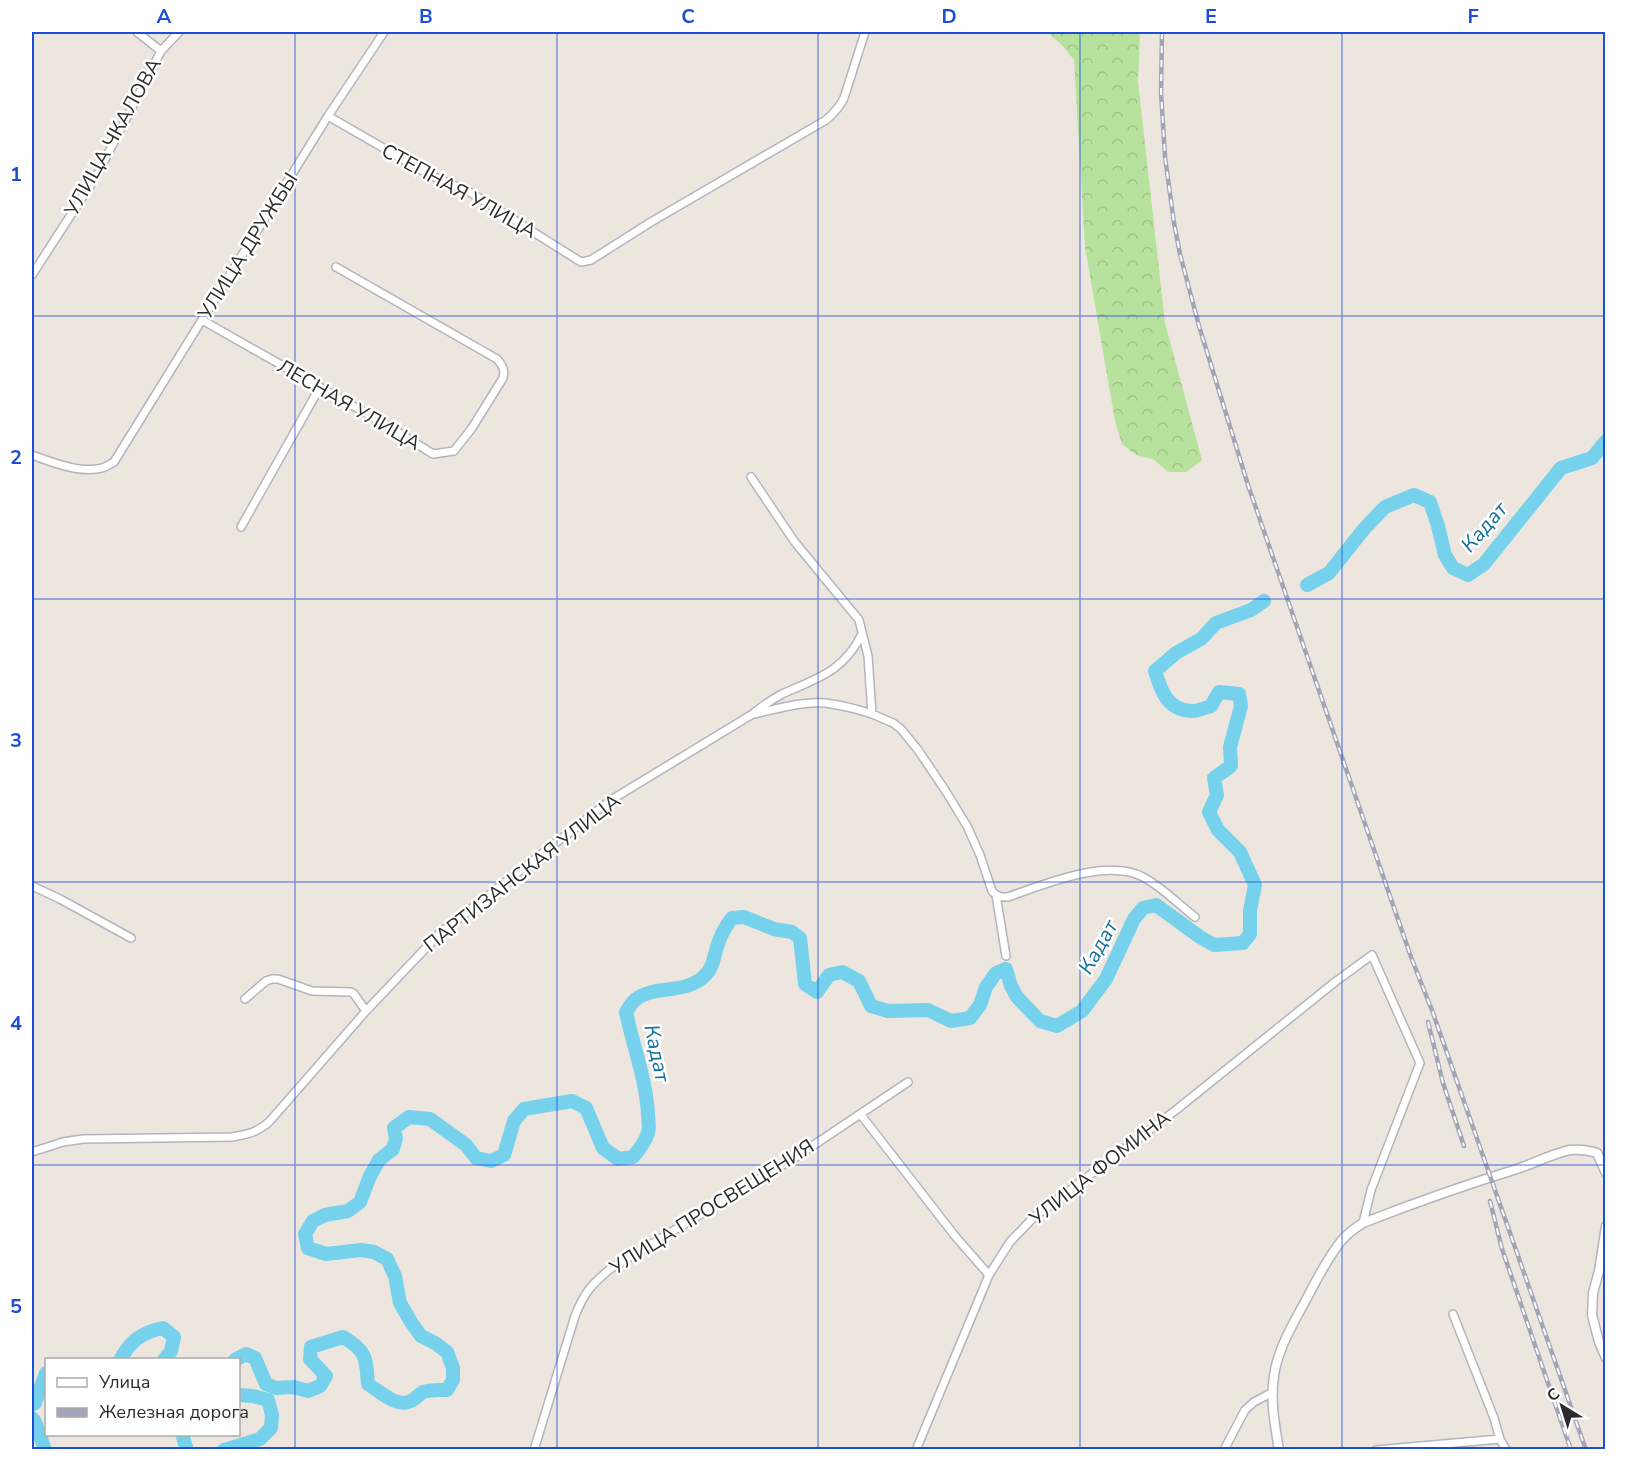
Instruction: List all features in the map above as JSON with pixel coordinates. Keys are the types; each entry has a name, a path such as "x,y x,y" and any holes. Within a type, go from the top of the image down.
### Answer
{"street":[{"path":"137,32 162,51"},
{"name":"УЛИЦА ЧКАЛОВА","path":"32,275 98,173 162,51 179,32"},
{"name":"УЛИЦА ДРУЖБЫ","path":"32,455 59,465 91,470 103,468 114,462 328,116 384,32"},
{"name":"СТЕПНАЯ УЛИЦА","path":"328,116 432,177 468,191 581,262 591,260 834,114 844,98 866,32"},
{"name":"ЛЕСНАЯ УЛИЦА","path":"202,320 386,424 433,454 454,451 472,428 503,378 504,371 497,359 336,267"},
{"path":"241,527 320,387"},
{"path":"751,477 794,541 854,612 861,627 868,656 872,714"},
{"name":"ПАРТИЗАНСКАЯ УЛИЦА","path":"32,1152 63,1142 83,1139 232,1137 253,1133 269,1122 366,1011 440,933 602,807 781,695 814,681 832,670 845,660 862,634"},
{"path":"751,715 795,705 822,703 872,714 901,729 918,750 967,826 996,896 1006,956"},
{"path":"996,896 1008,897 1065,877 1085,873 1123,872 1142,877 1155,885 1195,917"},
{"path":"32,886 131,938"},
{"name":"УЛИЦА ФОМИНА","path":"916,1449 989,1275 1010,1242 1033,1218 1176,1110 1372,955 1420,1063 1371,1190 1363,1223"},
{"path":"245,999 266,981 278,979 312,991 351,992 366,1011"},
{"name":"УЛИЦА ПРОСВЕЩЕНИЯ","path":"534,1449 574,1316 583,1296 594,1282 610,1269 799,1155 908,1082"},
{"path":"861,1115 955,1236 989,1275"},
{"path":"1279,1449 1273,1392 1274,1374 1284,1340 1334,1250 1353,1230 1363,1223 1438,1195 1571,1150 1584,1149 1597,1153 1605,1173"},
{"path":"1605,1226 1599,1271 1593,1293 1592,1315 1605,1358"},
{"path":"1453,1314 1500,1439 1506,1449"},
{"path":"1224,1449 1245,1410 1254,1402 1273,1392"},
{"path":"1376,1449 1500,1439"}],"green space":[{"path":"1047,32 1140,32 1138,81 1165,323 1202,460 1186,472 1168,472 1153,459 1136,455 1122,444 1115,421 1085,247 1074,60"}],"waterway":[{"name":"Кадат","path":"1307,585 1329,573 1385,507 1414,495 1430,502 1445,555 1453,568 1468,575 1484,564 1561,468 1592,458 1606,441"},
{"name":"Кадат","path":"239,1358 246,1354 255,1358 266,1384 276,1388 294,1387 308,1391 320,1386 326,1376 310,1359 311,1347 343,1337 357,1347 364,1356 368,1384 394,1401 406,1403 426,1391 447,1390 453,1380 453,1368 447,1352 421,1336 411,1322 400,1303 395,1276 387,1259 374,1252 361,1250 326,1254 308,1248 305,1234 313,1221 325,1215 348,1211 360,1202 379,1160 393,1149 396,1138 394,1128 409,1117 430,1119 466,1145 476,1158 491,1161 504,1155 514,1121 524,1109 572,1101 586,1108 603,1148 618,1159 633,1157 645,1140 649,1126 645,1088 626,1012 642,995 685,987 705,976 712,964 721,935 732,918 744,917 774,929 792,932 800,938 805,984 817,992 829,975 842,972 859,981 871,1006 888,1011 928,1010 951,1021 970,1018 980,1005 986,987 996,973 1006,969 1017,997 1040,1021 1057,1026 1082,1011 1106,979 1134,919 1143,908 1156,905 1214,945 1243,943 1250,934 1250,911 1255,885 1240,852 1218,830 1209,812 1217,795 1214,778 1231,766 1230,747 1241,706 1239,694 1219,692 1211,706 1194,711 1183,710 1166,698 1155,671 1176,653 1201,639 1216,623 1251,610 1264,601"},
{"name":"Кадат","path":"121,1358 137,1338 163,1328 174,1337 171,1351 166,1358"},
{"name":"Кадат","path":"32,1404 35,1403 45,1376"},
{"name":"Кадат","path":"224,1450 260,1439 271,1428 272,1415 268,1400 240,1395"},
{"path":"32,1418 45,1450"},
{"name":"Кадат","path":"183,1436 187,1450"}],"railway":[{"path":"1162,32 1161,92 1165,157 1180,254 1199,326 1248,485 1411,957 1433,1013 1586,1450"},
{"path":"1428,1022 1443,1083 1464,1146"},
{"path":"1490,1201 1502,1249 1571,1450"}]}
